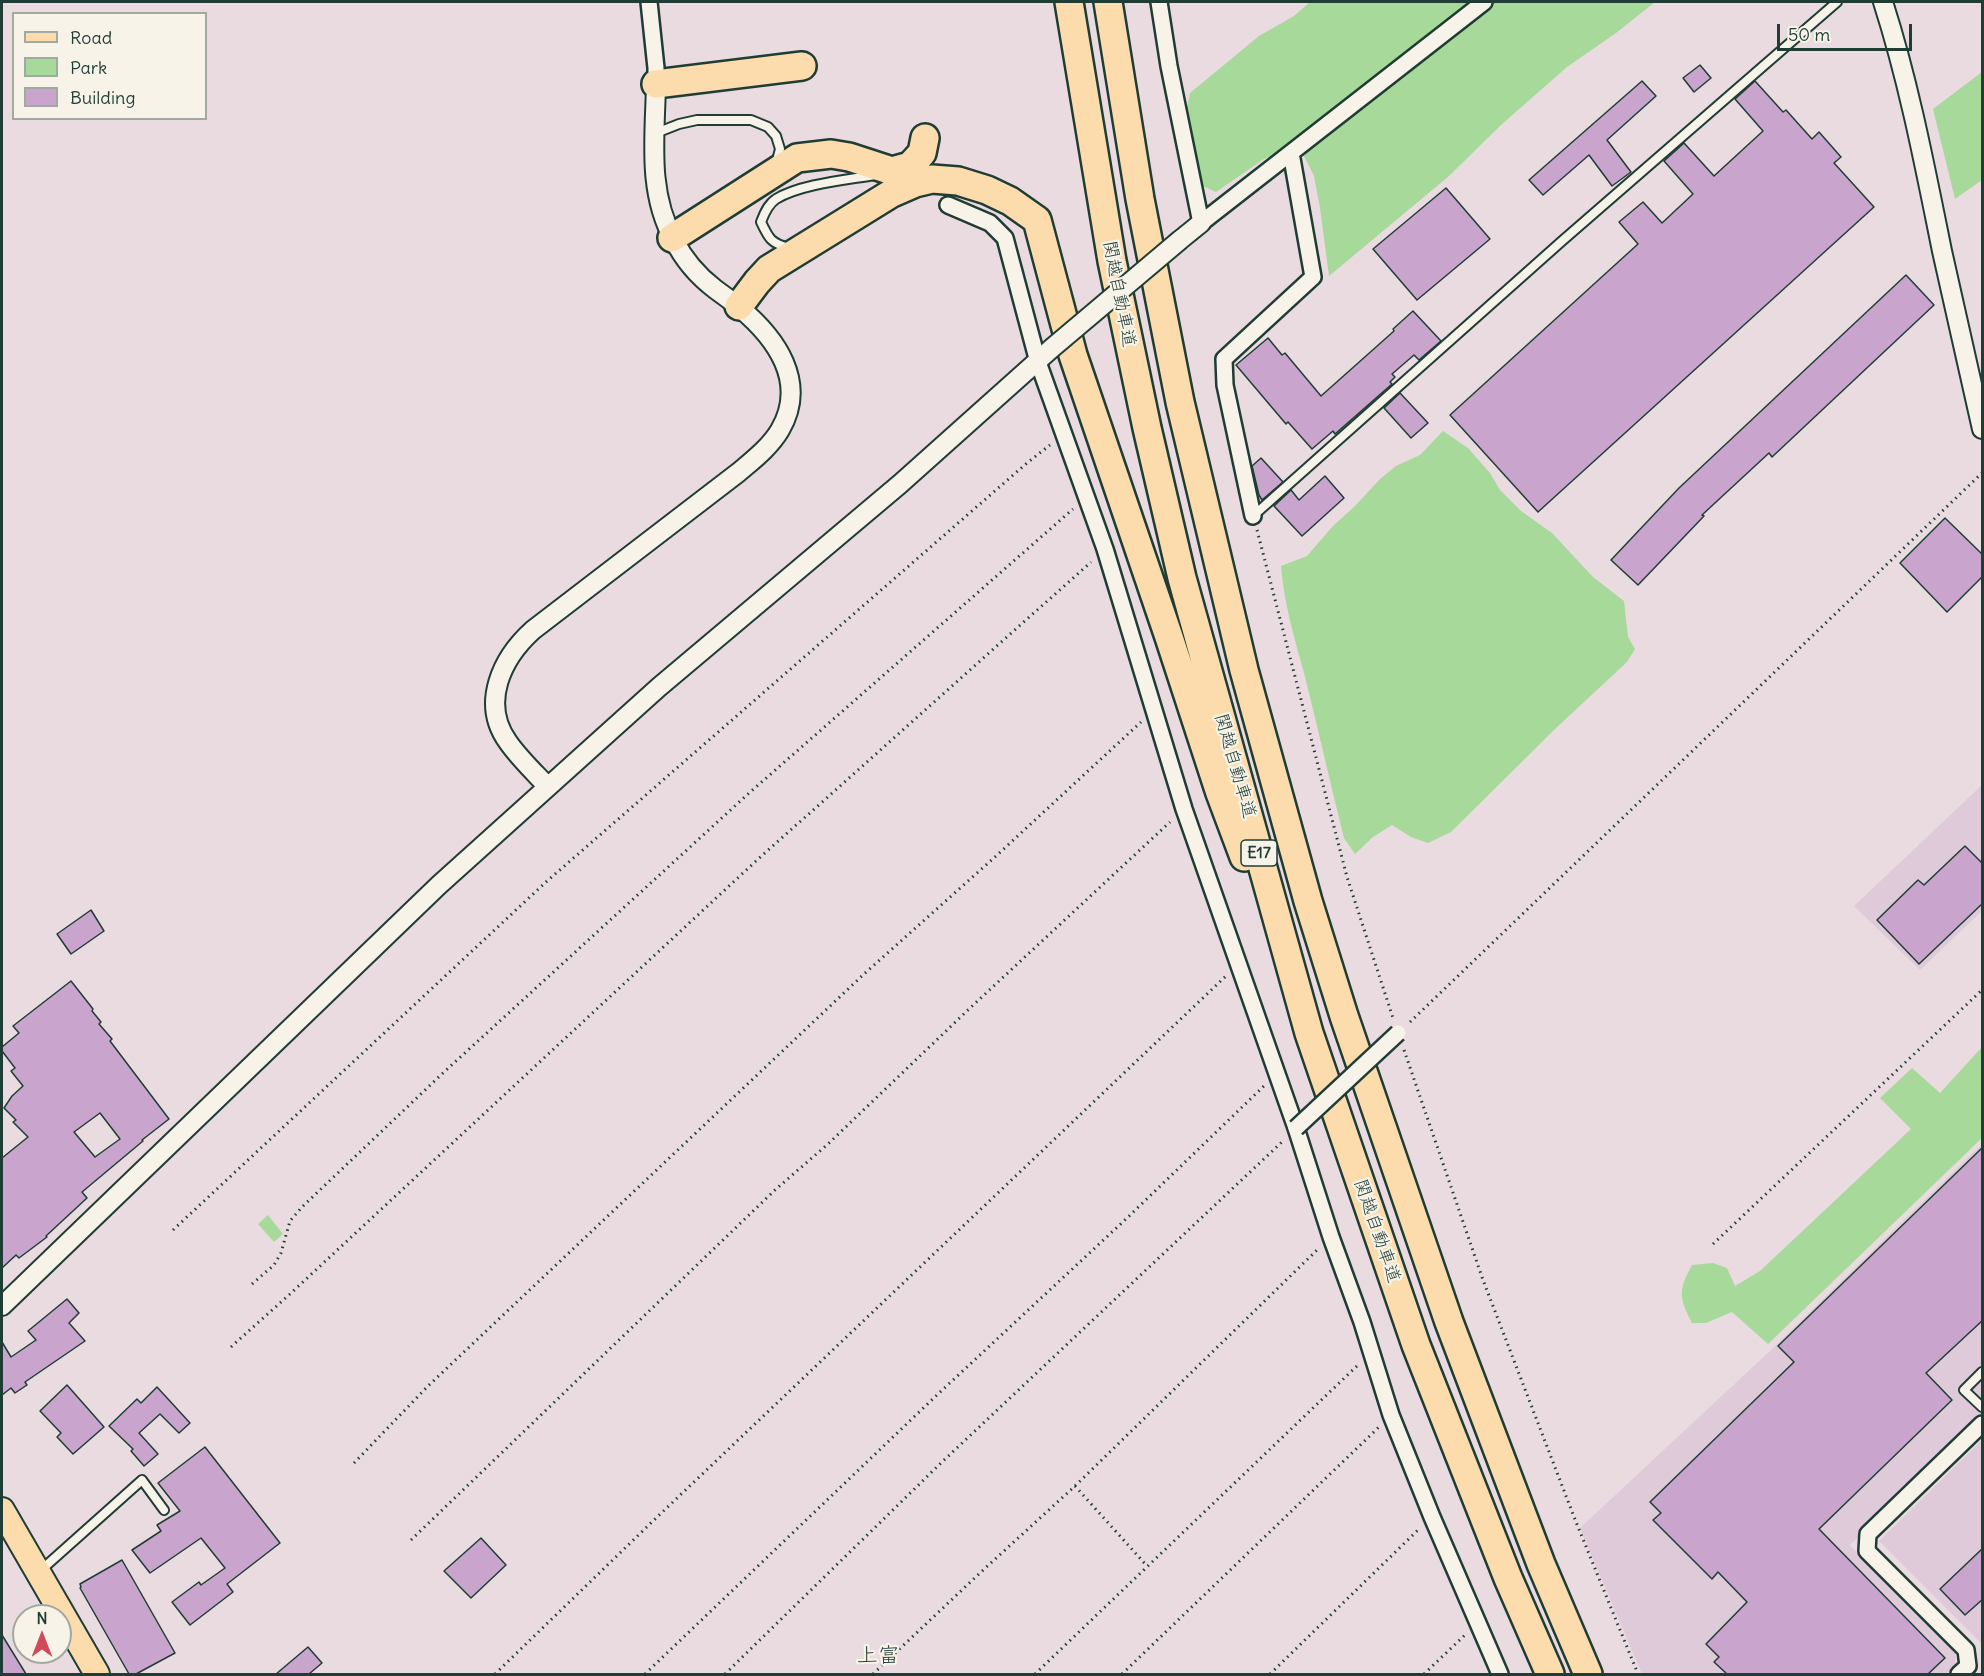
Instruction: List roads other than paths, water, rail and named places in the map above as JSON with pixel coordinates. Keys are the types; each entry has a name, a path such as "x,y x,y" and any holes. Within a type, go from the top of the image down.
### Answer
{"highway":[{"name":"関越自動車道","path":"1069,2 1112,261 1147,428 1182,578 1309,1033 1416,1345 1508,1578 1550,1674"},
{"name":"関越自動車道","path":"1108,2 1140,199 1180,402 1244,670 1312,913 1344,1016 1449,1323 1540,1564 1588,1674"},
{"path":"1123,2 1140,199"},
{"path":"656,84 802,66"},
{"path":"672,238 797,158 831,154 849,157 892,171 910,166 922,153 926,138"},
{"path":"739,306 769,269 892,193 915,183 932,179 958,181 987,190 1010,201 1036,220 1073,355 1220,793 1309,1033"}],"main road":[{"path":"2,1510 97,1674"}],"street":[{"path":"548,788 507,741 497,720 494,701 500,676 521,641 739,472 766,448 780,430 789,403 788,371 777,346 739,306 713,288 699,274 679,250 665,222 658,199 654,167 656,68 649,2"},
{"path":"1159,2 1169,66 1201,223"},
{"path":"2,1306 439,885 659,687 900,484 1052,348 1180,240 1484,2"},
{"path":"1883,2 1895,38 1921,143 1942,252 1983,429"},
{"path":"1253,516 1225,385 1224,360 1313,277 1290,153"},
{"path":"948,205 990,223 1005,238 1038,362 1105,549 1184,809 1296,1128 1391,1415 1500,1674"},
{"path":"1296,1128 1398,1033"},
{"path":"1959,1674 1968,1666 1966,1650 1867,1551 1868,1534 1983,1424"}],"lane":[{"path":"1253,516 1553,249 1837,2"},
{"path":"655,134 679,124 697,120 751,120 768,127 776,136 780,149 774,174"},
{"path":"808,244 789,248 774,244 767,236 761,222 774,200 808,187 892,171"},
{"path":"1983,1372 1964,1390 1983,1407"},
{"path":"39,1572 142,1480 164,1510"}],"district":[{"name":"上富","path":"878,1656"}]}
